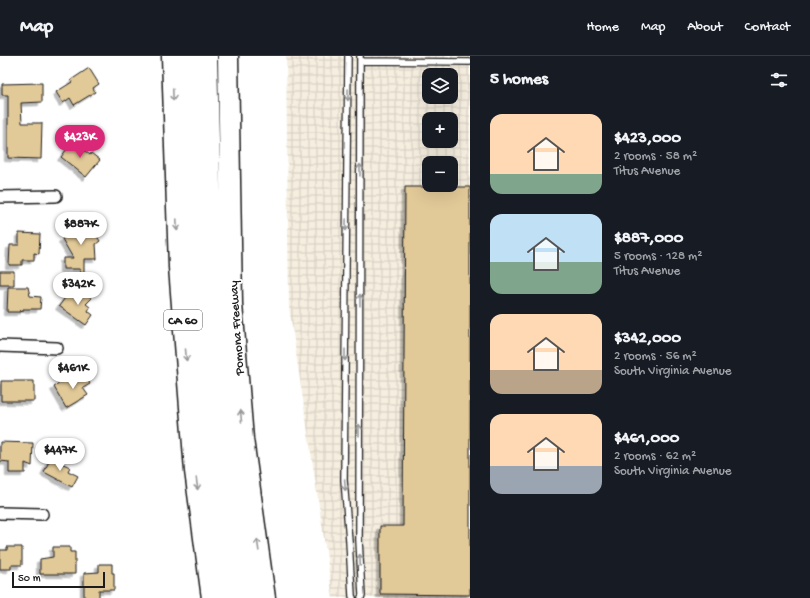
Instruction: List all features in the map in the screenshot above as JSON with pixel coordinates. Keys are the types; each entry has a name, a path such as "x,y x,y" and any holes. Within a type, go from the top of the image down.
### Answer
{"highway":[{"name":"CA 60","path":"172,56 179,267 195,471 228,591"},
{"path":"191,56 193,205 203,400 228,591"},
{"path":"207,56 213,313 226,455 228,591"},
{"name":"Pomona Freeway","path":"228,56 232,304 243,439 264,591"}],"street":[{"path":"0,197 56,196"},
{"path":"0,346 56,348"},
{"path":"0,513 42,514"}],"lane":[{"path":"348,56 344,480 353,598"},
{"path":"361,598 359,540 360,59 470,62"}],"shaded area":[{"path":"286,56 470,56 470,598 333,598 289,307"}],"building":[{"path":"89,68 99,84 93,88 95,92 74,105 70,98 63,103 56,92 72,82 71,80"},
{"path":"42,83 42,102 21,103 22,123 42,123 41,159 8,158 8,95 2,95 2,84"},
{"path":"73,141 90,155 91,153 100,160 86,177 61,157"},
{"path":"405,187 422,187 422,192 458,192 458,187 470,187 470,595 380,594 380,526 403,526"},
{"path":"88,219 100,241 96,244 97,259 84,259 84,278 79,269 63,269 63,258 73,258 62,239 72,233 70,230"},
{"path":"19,233 40,234 39,254 34,253 34,260 22,260 22,265 9,265 10,245 19,245"},
{"path":"0,271 14,271 14,285 0,285"},
{"path":"8,287 28,287 30,296 41,297 40,309 23,309 23,311 20,310 20,312 7,312"},
{"path":"79,289 92,298 86,304 90,307 88,311 93,315 86,325 59,306 71,290 76,293"},
{"path":"84,373 90,384 83,388 88,395 66,408 54,387 65,380 66,382 68,380 69,382"},
{"path":"1,381 34,381 34,401 1,401"},
{"path":"0,442 33,443 32,466 25,463 25,473 9,473 9,462 0,461"},
{"path":"52,455 61,459 59,462 70,467 68,471 78,476 72,487 44,472"},
{"path":"7,547 22,547 22,565 11,565 11,569 0,569 0,550 7,550"},
{"path":"53,547 70,547 70,552 75,552 75,574 40,574 40,559 53,557"},
{"path":"99,564 112,564 112,573 114,573 114,590 99,590 99,598 84,598 84,573 99,572"}]}
